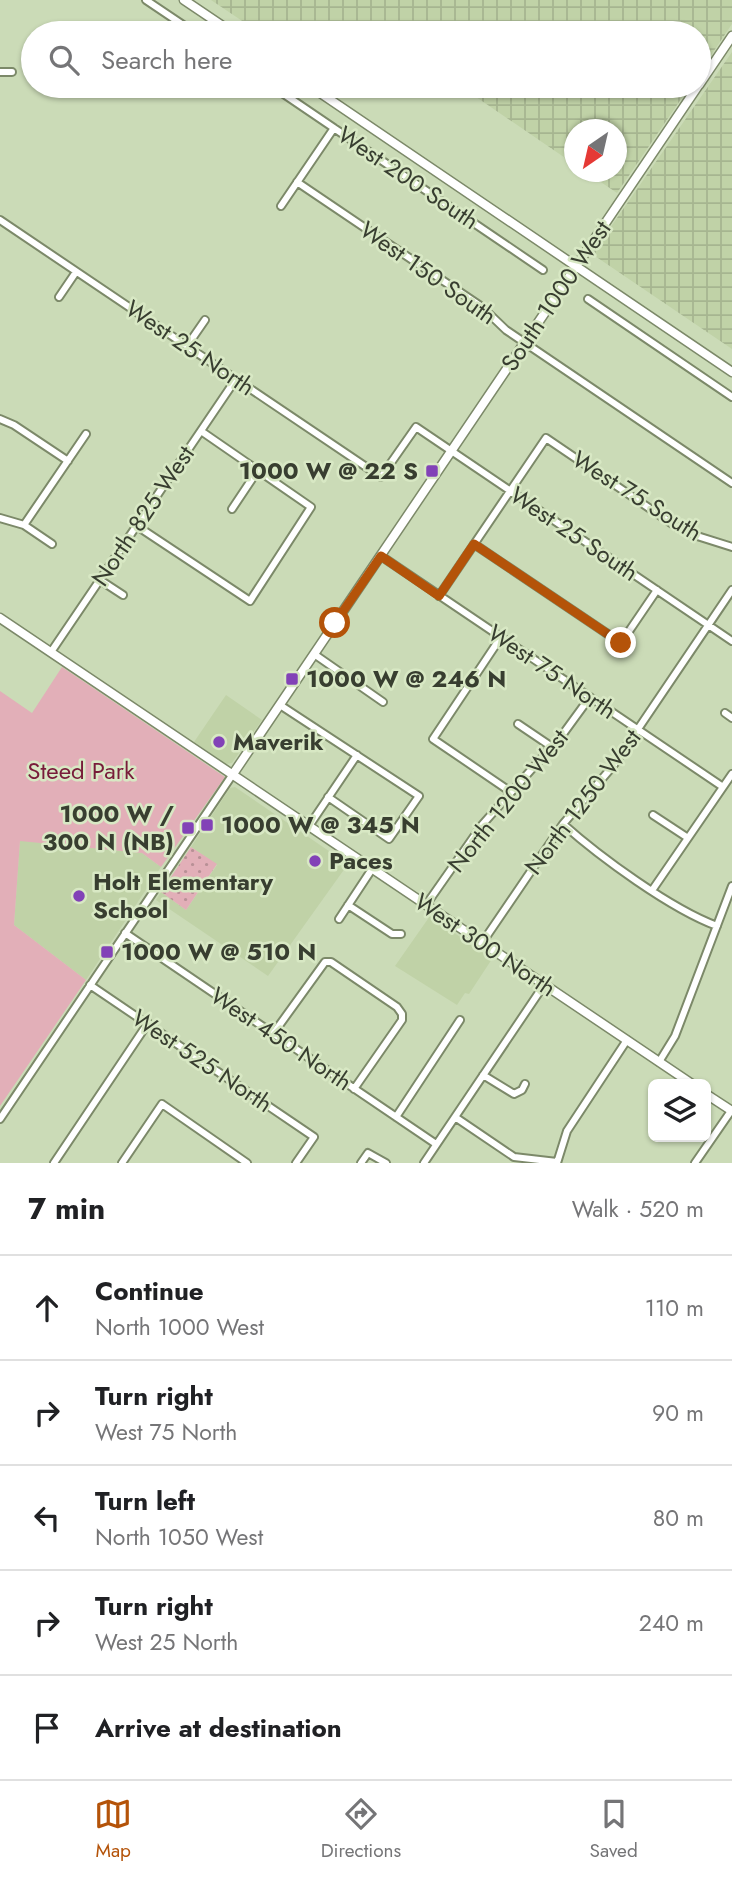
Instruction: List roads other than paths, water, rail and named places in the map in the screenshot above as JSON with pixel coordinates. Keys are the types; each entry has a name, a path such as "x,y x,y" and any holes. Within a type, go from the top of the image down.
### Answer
{"main road":[{"path":"184,0 215,21"},
{"name":"South 1000 West","path":"711,67 732,36"},
{"path":"328,98 732,372"},
{"name":"South 1000 West","path":"233,774 690,98"},
{"name":"West 300 North","path":"0,618 684,1079"},
{"path":"711,1097 732,1111"}],"street":[{"path":"146,0 177,21"},
{"path":"0,72 12,72"},
{"name":"West 200 South","path":"290,98 543,270"},
{"path":"281,206 334,128"},
{"name":"West 150 South","path":"297,182 482,307 524,342 732,482"},
{"name":"West 25 North","path":"0,220 381,477 416,427"},
{"path":"59,297 76,272"},
{"path":"588,299 732,397"},
{"path":"187,346 205,320"},
{"name":"North 825 West","path":"51,652 236,379"},
{"path":"0,419 14,425 68,461"},
{"name":"West 25 South","path":"416,427 732,641"},
{"path":"137,526 250,601 311,507 201,431"},
{"path":"24,525 86,434"},
{"name":"West 75 South","path":"510,491 546,438 677,527 694,536 732,547"},
{"path":"232,509 258,470"},
{"path":"439,596 510,491"},
{"path":"0,518 24,525 51,544"},
{"path":"474,544 621,643 657,590"},
{"name":"West 75 North","path":"381,556 723,787"},
{"path":"100,580 123,595"},
{"name":"North 1250 West","path":"482,943 563,824 612,766 732,590"},
{"path":"501,637 433,738 512,792"},
{"path":"314,654 383,702"},
{"name":"North 1200 West","path":"426,905 471,840 552,747 590,697"},
{"path":"280,705 419,796 389,839 328,797"},
{"path":"725,713 732,718"},
{"path":"519,724 552,747"},
{"path":"309,826 357,755"},
{"path":"0,1119 233,774"},
{"path":"653,889 732,774"},
{"path":"653,815 688,838"},
{"path":"563,824 588,846 696,918 717,926"},
{"path":"340,919 372,869"},
{"path":"659,1062 675,1036 732,886"},
{"path":"348,905 392,934 401,934"},
{"name":"West 450 North","path":"125,933 436,1144"},
{"path":"273,1034 325,962 331,962 397,1007 402,1014 402,1020 354,1088"},
{"name":"West 525 North","path":"90,985 314,1137 296,1163"},
{"path":"424,1163 544,985"},
{"path":"396,1117 460,1020"},
{"path":"54,1163 148,1023"},
{"path":"455,1117 514,1157 557,1162 567,1131 627,1040"},
{"path":"483,1075 514,1094 522,1090 525,1084"},
{"path":"122,1163 162,1104 247,1163"},
{"path":"695,1163 732,1111"},
{"path":"361,1163 368,1153 386,1163"}],"place":[{"name":"1000 W @ 22 S","path":"432,471"},
{"name":"1000 W @ 246 N","path":"292,679"},
{"name":"Maverik","path":"219,742"},
{"name":"1000 W @ 345 N","path":"207,825"},
{"name":"1000 W / 300 N (NB)","path":"188,828"},
{"name":"Paces","path":"315,861"},
{"name":"Holt Elementary School","path":"79,896"},
{"name":"1000 W @ 510 N","path":"107,952"}],"park label":[{"name":"Steed Park","path":"81,771"}]}
